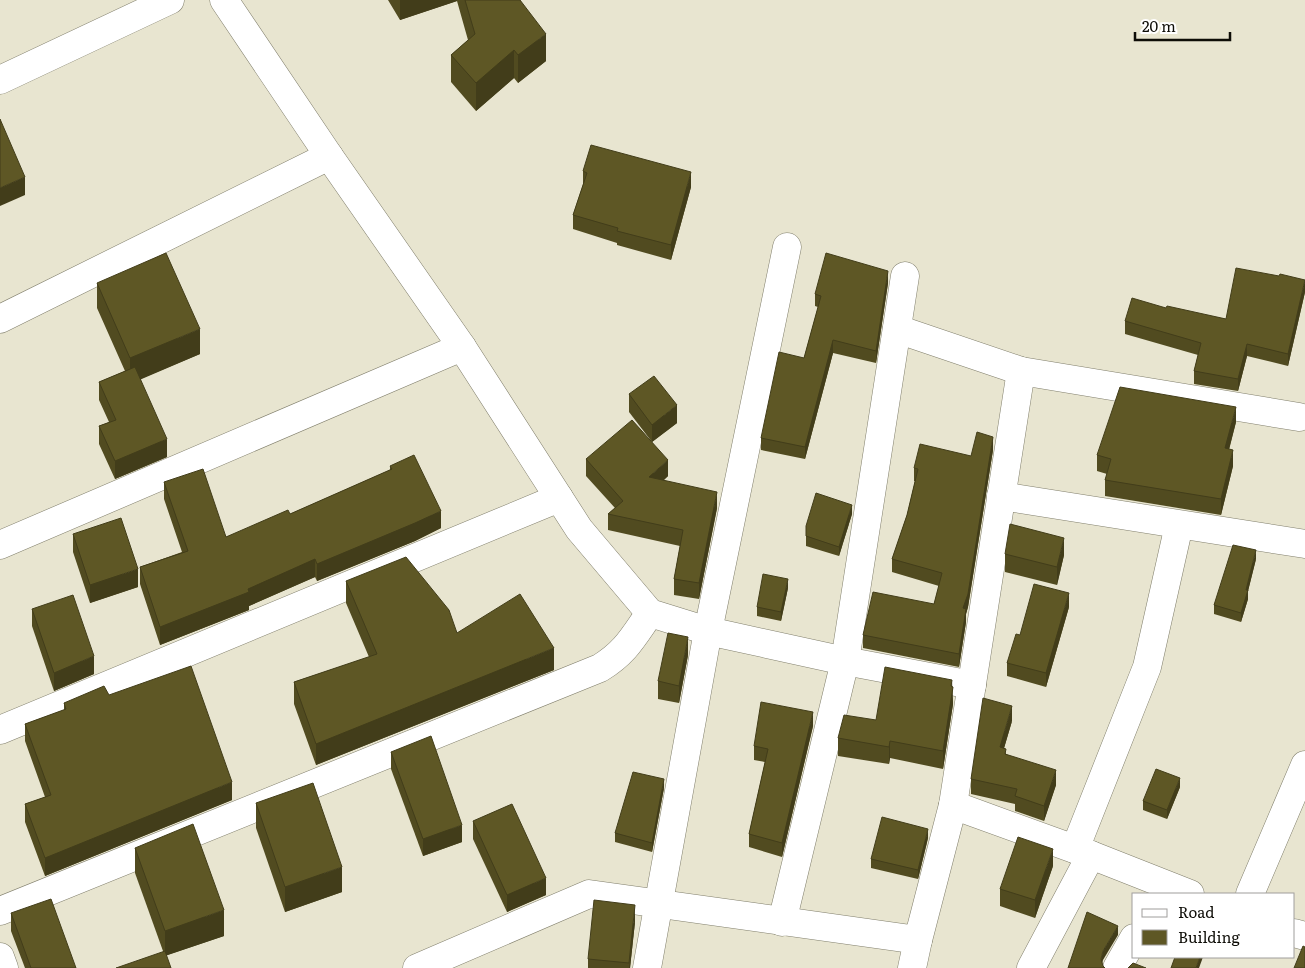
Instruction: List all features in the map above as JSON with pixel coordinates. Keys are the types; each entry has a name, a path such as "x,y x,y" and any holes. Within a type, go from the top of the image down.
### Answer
{"street":[{"path":"0,80 170,0"},
{"path":"224,0 328,156 462,347 578,529 650,613 708,631 845,661 972,685"},
{"path":"0,319 328,156"},
{"path":"647,968 708,631 787,247"},
{"path":"782,922 845,661 906,276"},
{"path":"897,329 1021,371 1298,416"},
{"path":"0,545 462,347"},
{"path":"912,968 953,805 1021,371"},
{"path":"1001,496 1305,544"},
{"path":"0,730 559,498"},
{"path":"1031,968 1083,852 1147,668 1180,525"},
{"path":"0,911 600,668 616,658 624,650 650,613"},
{"path":"1250,893 1305,765"},
{"path":"953,805 1083,852 1161,889 1184,893"},
{"path":"417,968 589,894 918,940"},
{"path":"1117,968 1132,942"},
{"path":"0,957 4,968"}],"building":[{"path":"465,0 520,0 546,34 518,55 514,50 476,83 451,55 475,34"},
{"path":"0,119 25,177 0,188"},
{"path":"591,145 691,172 671,245 617,231 618,228 573,215 587,173 583,171"},
{"path":"166,253 200,329 130,358 97,283"},
{"path":"826,253 888,271 876,351 833,340 805,447 761,438 779,352 804,358 821,296 815,294"},
{"path":"1236,268 1279,276 1280,274 1305,280 1288,354 1247,344 1238,379 1194,371 1201,343 1125,321 1132,298 1166,308 1167,306 1226,319"},
{"path":"135,367 167,439 115,461 99,426 116,420 99,382"},
{"path":"654,376 677,405 652,425 629,394"},
{"path":"1120,387 1236,407 1225,448 1233,450 1221,499 1105,480 1111,459 1097,455"},
{"path":"632,420 668,460 649,477 717,492 699,583 674,579 683,530 608,514 623,501 586,459"},
{"path":"977,432 993,437 968,594 963,608 966,609 959,654 863,635 873,592 934,604 942,573 892,559 907,515 918,469 914,468 920,444 971,456"},
{"path":"414,455 441,511 317,564 315,559 248,589 249,592 160,627 140,567 188,551 164,482 203,469 226,537 288,510 290,514 392,469 390,466"},
{"path":"816,493 852,505 839,547 806,536 806,526"},
{"path":"121,518 138,569 90,585 73,534"},
{"path":"1010,524 1064,538 1057,567 1005,554"},
{"path":"1233,545 1256,550 1241,613 1214,605"},
{"path":"406,557 449,610 457,633 520,594 554,648 316,744 294,682 377,654 346,581"},
{"path":"763,574 788,579 781,612 757,607"},
{"path":"1034,584 1069,593 1046,673 1007,663 1016,634 1020,635"},
{"path":"73,595 94,656 54,673 32,609"},
{"path":"668,633 688,637 679,686 658,681"},
{"path":"191,666 232,782 45,858 25,804 51,795 25,724 66,709 64,703 104,686 109,695"},
{"path":"885,667 952,680 951,686 953,687 943,751 890,741 889,747 838,738 844,715 876,720"},
{"path":"983,698 1012,706 1000,747 1006,749 1005,754 1056,770 1044,806 1015,796 1017,789 971,779"},
{"path":"761,702 813,712 782,843 749,834 768,749 754,746"},
{"path":"431,736 462,825 423,839 391,752"},
{"path":"1156,769 1180,778 1167,810 1143,801"},
{"path":"633,772 664,779 652,843 615,833"},
{"path":"313,783 342,867 285,887 256,803"},
{"path":"512,804 546,878 507,895 473,821"},
{"path":"882,817 928,829 918,870 871,859"},
{"path":"193,824 224,910 165,931 135,848"},
{"path":"1018,837 1053,849 1035,900 1000,889"},
{"path":"51,899 76,968 31,968 11,913"},
{"path":"594,900 635,905 629,963 588,959"},
{"path":"1087,912 1118,926 1103,951 1101,959 1105,968 1068,968"},
{"path":"1303,946 1305,947 1305,968 1294,968"},
{"path":"165,951 171,968 116,968"},
{"path":"1175,958 1200,958 1196,968 1171,968"},
{"path":"1133,963 1146,968 1128,968"}]}
